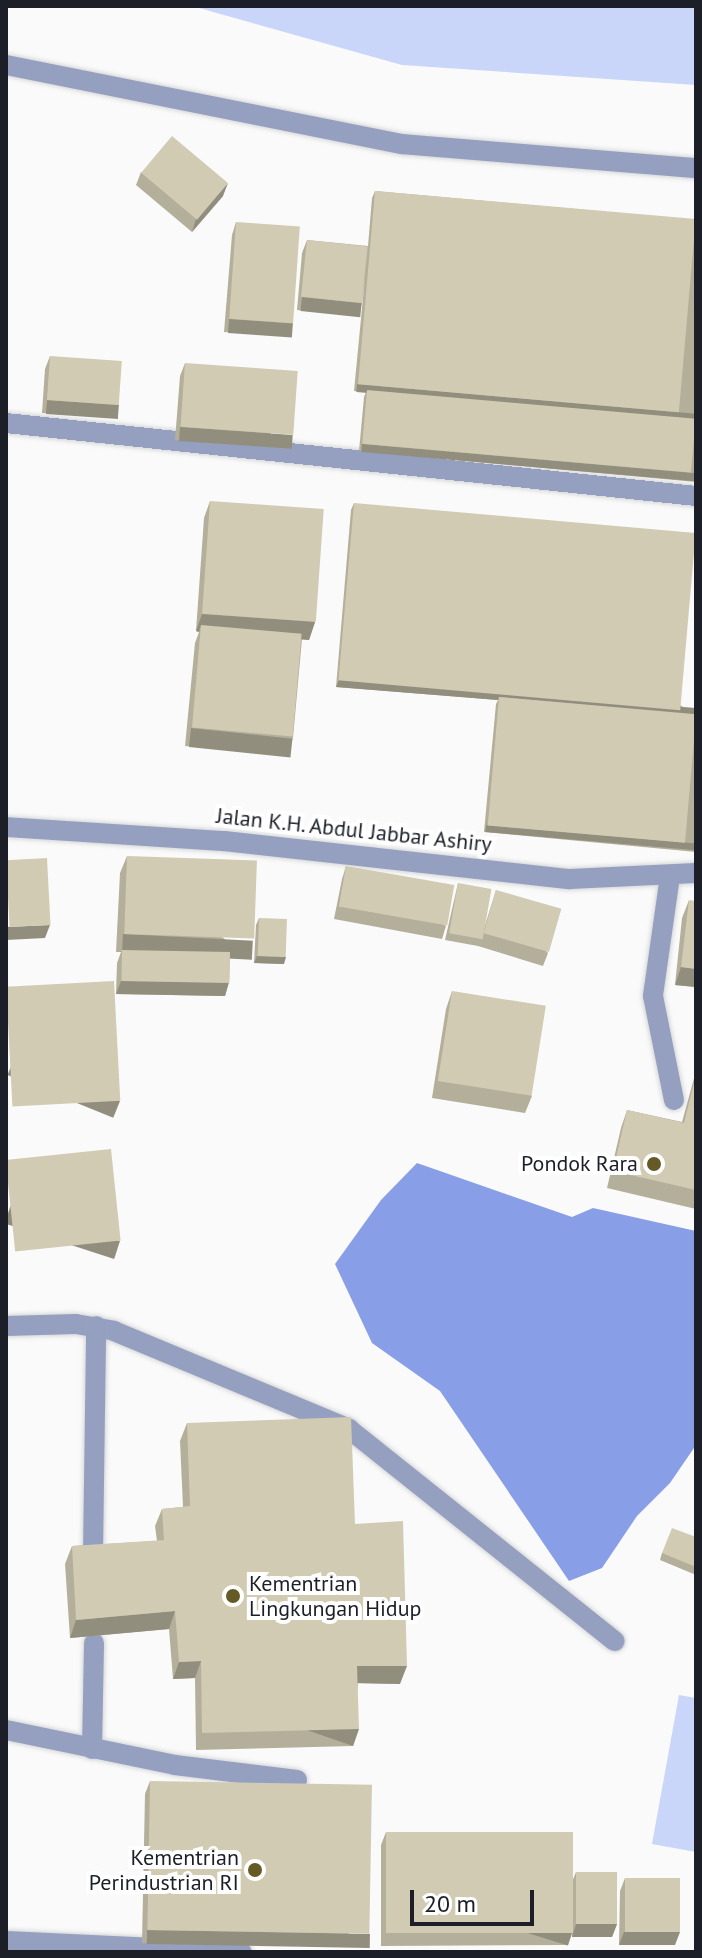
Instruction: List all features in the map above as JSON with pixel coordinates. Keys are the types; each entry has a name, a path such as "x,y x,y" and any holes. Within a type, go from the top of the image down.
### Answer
{"street":[{"path":"6,65 402,144 696,168"},
{"path":"6,423 696,496"},
{"name":"Jalan K.H. Abdul Jabbar Ashiry","path":"6,827 240,843 570,879 696,873"},
{"path":"670,876 653,996 674,1100"},
{"path":"6,1326 96,1326 349,1429 615,1641"},
{"path":"93,1554 96,1326"},
{"path":"92,1749 94,1643"},
{"path":"6,1730 92,1749 297,1780"},
{"path":"6,1941 57,1947 242,1952"}],"shaded area":[{"path":"192,6 696,6 696,85 402,65"},
{"path":"679,1695 696,1698 696,1852 652,1844"}],"water":[{"path":"417,1163 572,1217 593,1208 696,1231 696,1445 670,1483 637,1516 602,1568 569,1581 440,1391 372,1343 335,1264 381,1200"}],"building":[{"path":"172,136 228,183 197,220 141,173"},
{"path":"375,191 696,219 679,412 358,384"},
{"path":"236,222 300,226 293,323 229,319"},
{"path":"307,240 368,246 362,303 301,297"},
{"path":"50,356 122,361 119,405 47,400"},
{"path":"185,363 298,371 293,435 181,427"},
{"path":"367,390 696,419 691,473 362,444"},
{"path":"210,501 324,509 316,622 202,614"},
{"path":"354,503 696,533 680,710 338,680"},
{"path":"201,625 302,634 293,736 192,728"},
{"path":"499,697 696,714 685,843 488,826"},
{"path":"127,856 257,861 254,938 124,934"},
{"path":"47,858 51,925 10,927 6,860"},
{"path":"346,866 454,885 447,925 339,906"},
{"path":"458,883 491,889 483,939 449,933"},
{"path":"496,890 561,909 549,952 484,933"},
{"path":"689,900 696,901 696,969 681,967"},
{"path":"259,918 287,919 286,957 258,956"},
{"path":"122,950 230,952 229,983 121,981"},
{"path":"114,981 120,1101 12,1106 6,987"},
{"path":"452,991 546,1006 532,1096 438,1081"},
{"name":"Pondok Rara","path":"696,1075 696,1190 613,1171 627,1110 684,1123"},
{"path":"111,1149 121,1240 15,1252 6,1160"},
{"name":"Kementrian Lingkungan Hidup","path":"351,1417 355,1524 403,1521 407,1666 357,1666 359,1729 202,1733 201,1661 179,1662 175,1611 76,1620 72,1546 164,1540 162,1509 190,1506 187,1423"},
{"path":"672,1528 696,1537 696,1567 662,1553"},
{"name":"Kementrian Perindustrian RI","path":"150,1781 372,1785 369,1934 147,1930"},
{"path":"386,1832 573,1832 573,1933 386,1933"},
{"path":"576,1872 617,1872 617,1924 576,1924"},
{"path":"625,1878 680,1878 680,1932 625,1932"}],"place":[{"name":"Pondok Rara","path":"654,1164"},
{"name":"Kementrian Lingkungan Hidup","path":"233,1596"},
{"name":"Kementrian Perindustrian RI","path":"255,1870"}]}
